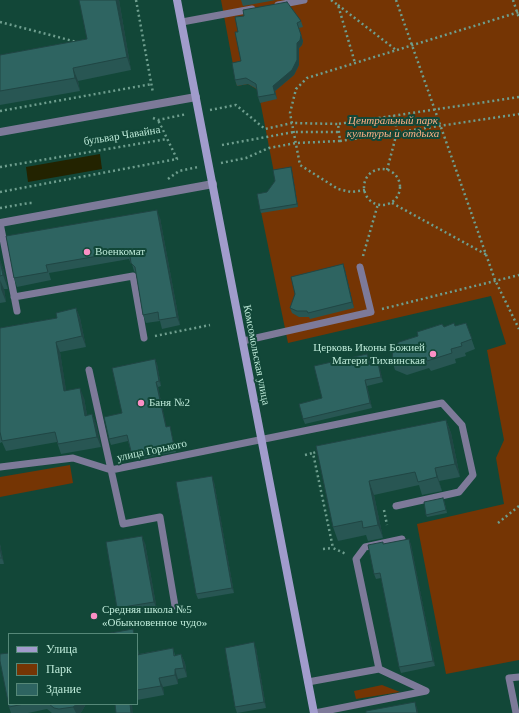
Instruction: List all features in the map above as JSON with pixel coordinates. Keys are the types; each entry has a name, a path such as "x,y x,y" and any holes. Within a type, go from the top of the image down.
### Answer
{"main road":[{"name":"Комсомольская улица","path":"177,0 314,713"}],"street":[{"path":"0,132 196,97"},
{"path":"0,223 213,184"}],"lane":[{"path":"273,6 304,0"},
{"path":"182,22 258,8"},
{"path":"0,223 17,311"},
{"path":"243,341 371,312 360,267"},
{"path":"14,297 133,276 144,338"},
{"path":"89,370 123,524 160,517 175,606"},
{"name":"улица Горького","path":"0,467 73,458 111,470 442,403 462,425 474,475 459,492 396,506"},
{"path":"379,669 356,559 365,547 402,539"},
{"path":"308,682 379,669 426,691 314,713"},
{"path":"516,713 509,678 519,677"}],"path":[{"path":"0,111 152,84 136,0"},
{"path":"331,0 397,50"},
{"path":"396,0 495,280 519,329"},
{"path":"513,0 519,18"},
{"path":"338,5 355,63"},
{"path":"365,190 351,192 338,189 300,165 290,113 296,89 307,78 518,12"},
{"path":"0,22 79,42"},
{"path":"158,120 236,105 265,129 292,123 338,124 519,97"},
{"path":"165,182 179,171 246,158 269,148 296,143 340,141 519,114"},
{"path":"387,170 397,132 394,115"},
{"path":"152,117 158,120 168,139"},
{"path":"338,124 340,141"},
{"path":"222,145 294,132 339,132"},
{"name":"бульвар Чавайна","path":"0,167 168,139 177,159 0,192"},
{"path":"380,170 387,170 393,173 398,178 400,185 400,192 397,198 392,203 385,205 372,202 367,196 365,190 365,183 368,176 380,170"},
{"path":"0,208 29,203 35,204"},
{"path":"392,203 487,255"},
{"path":"360,267 378,204"},
{"path":"371,312 519,274"},
{"path":"515,321 519,320"},
{"path":"144,338 210,325"},
{"path":"305,455 321,451"},
{"path":"313,453 333,548"},
{"path":"498,523 519,506"},
{"path":"384,510 387,525"},
{"path":"323,549 333,548 356,559"}],"green space":[{"name":"Центральный парк культуры и отдыха","path":"221,0 519,0 519,660 446,674 417,524 504,504 496,458 504,440 487,350 506,344 491,296 288,343 258,197 268,195 276,183 258,90 248,84 237,86"},
{"path":"70,465 73,483 0,497 0,477"},
{"path":"382,685 400,692 356,699 354,691"}],"shaded area":[{"path":"100,154 102,169 28,182 26,167"}],"building":[{"path":"79,0 116,0 127,57 73,68 75,78 0,91 0,55 87,39"},
{"path":"287,2 301,21 297,23 301,35 300,40 297,43 297,60 292,70 273,86 275,94 258,97 256,84 246,78 235,80 232,63 241,61 235,32 238,32 235,17 244,16 243,10"},
{"path":"291,167 297,204 260,210 257,194 267,192 275,181 273,170"},
{"name":"Военкомат","path":"157,210 177,317 159,320 158,312 143,315 135,267 131,263 130,256 128,256 127,251 46,265 48,272 14,278 6,236"},
{"path":"0,261 3,275 0,276"},
{"path":"343,264 352,302 308,313 307,311 297,311 290,308 295,294 291,277"},
{"path":"76,308 82,336 56,342 64,391 80,388 85,416 92,414 97,437 58,444 55,432 2,441 0,432 0,328 57,318 56,313"},
{"path":"454,323 455,326 466,323 472,339 461,343 462,346 451,349 452,353 427,361 426,357 404,365 392,360 393,349 399,342 418,336 417,332 442,324 444,327"},
{"path":"367,354 370,365 378,363 381,377 365,380 370,403 303,419 299,404 322,398 314,366"},
{"name":"Баня №2","path":"155,359 159,381 156,382 166,427 170,426 174,446 132,455 127,435 109,439 104,417 122,413 112,368"},
{"path":"446,420 455,464 435,468 437,477 418,482 415,472 369,481 378,525 363,528 362,521 333,527 316,446"},
{"path":"212,476 232,588 196,594 176,482"},
{"path":"443,498 446,510 426,515 424,502"},
{"path":"142,536 154,602 117,608 106,542"},
{"path":"409,539 433,661 399,667 380,573 374,574 368,545"},
{"path":"133,629 134,633 111,633"},
{"path":"254,642 264,702 235,707 225,648"},
{"path":"173,648 174,656 181,654 184,668 175,669 175,675 159,678 161,686 138,690 138,655"},
{"path":"8,653 8,702 0,661 0,654"},
{"path":"415,702 417,713 366,713 366,711"},
{"path":"9,705 19,705 9,707"},
{"path":"50,705 76,705 73,707 59,709"},
{"path":"115,705 130,705 131,713 116,713"}],"place":[{"name":"Военкомат","path":"87,252"},
{"name":"Церковь Иконы Божией Матери Тихвинская","path":"433,354"},
{"name":"Баня №2","path":"141,403"},
{"name":"Средняя школа №5 «Обыкновенное чудо»","path":"94,616"}]}
